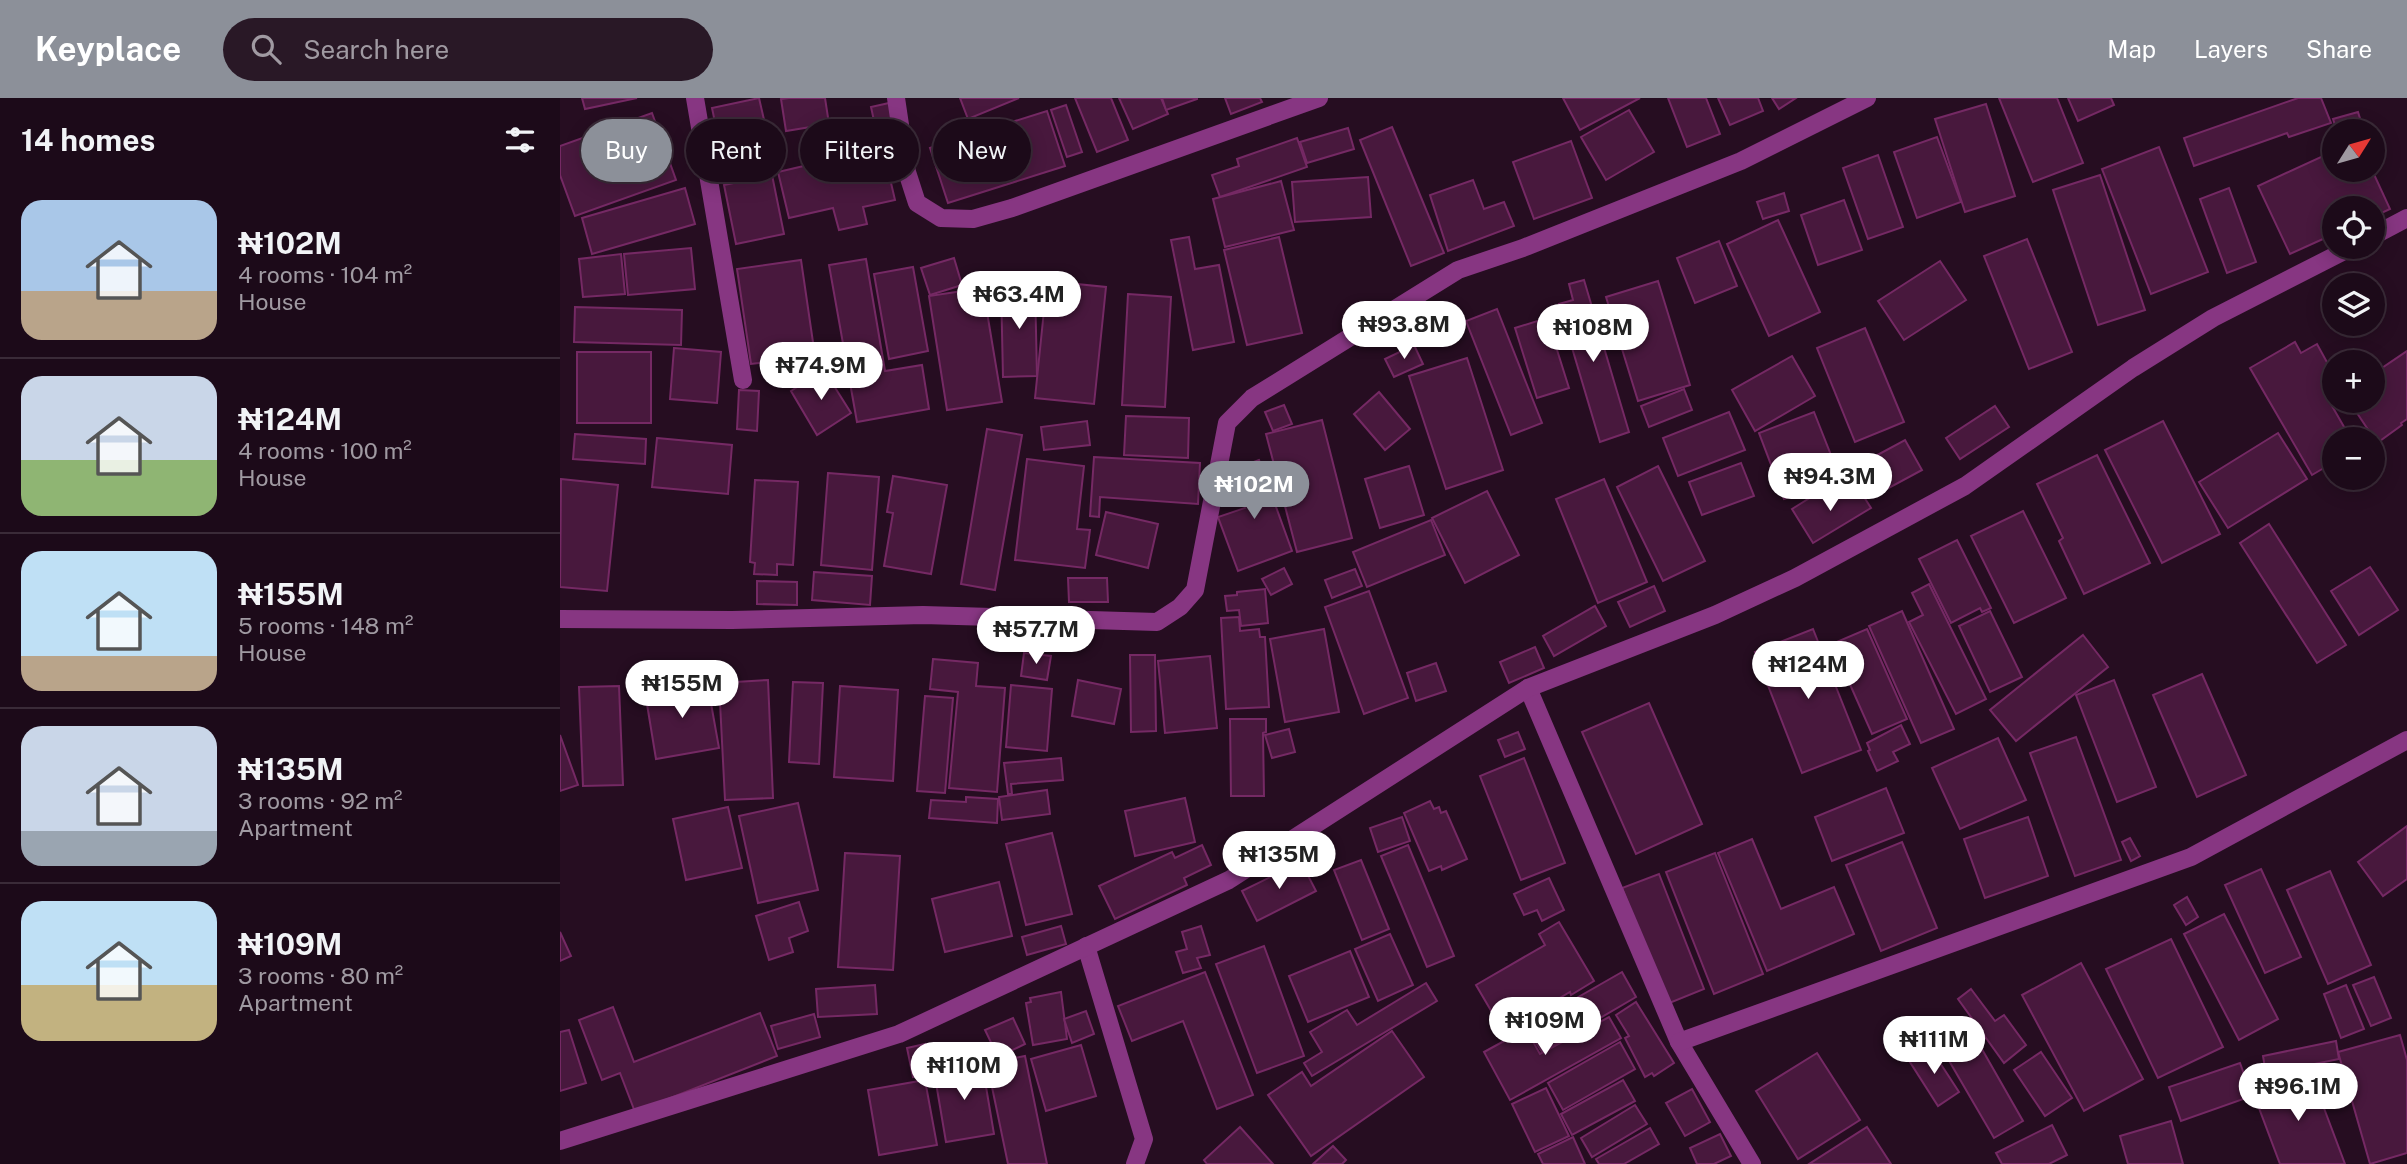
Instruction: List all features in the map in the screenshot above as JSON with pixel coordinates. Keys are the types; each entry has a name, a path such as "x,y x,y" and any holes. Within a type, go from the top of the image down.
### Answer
{"street":[{"path":"695,98 743,380"},
{"path":"896,98 907,172 917,203 941,218 973,219 1012,208 1319,98"},
{"path":"560,619 732,620 923,615 1157,622 1180,607 1195,590 1227,424 1252,398 1458,270 1523,248 1741,161 1867,98"},
{"path":"2385,230 2407,219"},
{"path":"560,1141 899,1034 1229,880 1528,688 1715,615 1807,572 1965,486 2133,368 2213,318 2329,259"},
{"path":"1528,688 1679,1042 1752,1164"},
{"path":"1679,1042 2191,857 2407,740"},
{"path":"1086,946 1144,1139 1135,1164"}],"building":[{"path":"582,98 637,98 585,109"},
{"path":"759,98 764,119 714,119 712,108"},
{"path":"825,98 828,119 800,119 800,129 786,131 781,99"},
{"path":"960,98 1019,98 968,119"},
{"path":"1075,98 1111,98 1128,140 1097,152"},
{"path":"1119,98 1161,98 1168,114 1133,129"},
{"path":"1162,98 1197,98 1197,99 1166,110"},
{"path":"1225,98 1260,98 1262,102 1231,114"},
{"path":"1563,98 1640,98 1580,130"},
{"path":"1668,98 1706,98 1720,134 1687,147"},
{"path":"1718,98 1758,98 1763,111 1730,125"},
{"path":"1772,98 1796,98 1779,109"},
{"path":"1999,98 2057,98 2083,163 2033,182"},
{"path":"2068,98 2111,98 2114,105 2078,121"},
{"path":"2298,98 2321,98 2329,119 2322,119 2322,126 2289,137 2287,133 2194,166 2184,138"},
{"path":"889,103 892,119 874,119 871,107"},
{"path":"1986,104 2015,196 1965,212 1935,119"},
{"path":"1066,105 1082,152 1067,157 1051,110"},
{"path":"1629,110 1654,152 1606,180 1581,137"},
{"path":"1047,111 1065,166 1031,177 1031,119 1022,119"},
{"path":"2358,112 2360,119 2333,119"},
{"path":"652,113 654,119 635,119"},
{"path":"1392,127 1444,253 1411,266 1360,140"},
{"path":"1348,128 1354,149 1307,163 1300,142"},
{"path":"1937,137 1961,202 1917,218 1894,152"},
{"path":"581,138 581,182 670,182 575,216 560,175 560,146"},
{"path":"1297,138 1307,167 1220,197 1212,175 1239,166 1237,159"},
{"path":"1571,141 1592,198 1534,219 1513,162"},
{"path":"2159,147 2208,272 2151,294 2102,169"},
{"path":"1878,155 1903,227 1868,239 1843,168"},
{"path":"2322,157 2322,182 2378,182 2384,196 2322,196 2322,239 2290,254 2258,186"},
{"path":"800,167 800,182 891,182 895,200 863,207 867,224 839,230 833,208 789,218 780,182 786,182 786,170"},
{"path":"2100,175 2145,310 2098,325 2053,190"},
{"path":"1368,177 1371,217 1295,222 1292,182"},
{"path":"1473,180 1484,209 1504,202 1514,226 1448,251 1430,195"},
{"path":"1281,181 1294,230 1225,247 1213,199"},
{"path":"738,182 773,182 784,234 736,244 724,185"},
{"path":"941,182 1014,182 948,203"},
{"path":"685,188 695,224 592,254 582,218"},
{"path":"2229,188 2256,262 2227,273 2200,199"},
{"path":"1784,193 1789,211 1763,219 1757,202"},
{"path":"2385,198 2390,209 2385,211"},
{"path":"1844,200 1862,250 1818,265 1801,215"},
{"path":"1778,220 1820,312 1769,336 1727,244"},
{"path":"1189,237 1195,269 1219,265 1234,342 1193,350 1171,240"},
{"path":"1279,237 1302,333 1247,345 1224,250"},
{"path":"2027,239 2072,352 2029,369 1984,256"},
{"path":"1719,241 1737,286 1695,303 1677,258"},
{"path":"691,248 695,289 628,295 624,254"},
{"path":"621,254 625,294 583,297 579,259"},
{"path":"954,258 962,285 930,295 921,268"},
{"path":"866,259 885,371 922,365 929,409 857,422 829,265"},
{"path":"801,260 815,356 751,364 737,269"},
{"path":"1940,261 1966,300 1904,340 1878,301"},
{"path":"913,267 928,351 889,359 874,274"},
{"path":"1584,280 1629,432 1600,442 1559,304 1573,300 1569,284"},
{"path":"1047,281 1106,287 1094,404 1035,398"},
{"path":"1658,281 1690,385 1638,401 1606,297"},
{"path":"1001,286 1035,286 1037,376 1003,377"},
{"path":"983,288 1002,402 947,410 929,296"},
{"path":"1128,294 1171,297 1165,407 1122,405"},
{"path":"575,307 682,310 681,345 574,342"},
{"path":"1497,309 1542,423 1511,435 1466,321"},
{"path":"1547,318 1569,388 1537,398 1515,328"},
{"path":"1865,328 1904,422 1855,442 1817,348"},
{"path":"2295,342 2301,353 2317,344 2322,353 2322,413 2336,413 2344,427 2322,427 2322,469 2312,475 2250,368"},
{"path":"1414,345 1423,364 1394,377 1385,359"},
{"path":"674,348 721,352 717,403 670,399"},
{"path":"2407,351 2407,419 2385,437 2385,427 2366,427 2357,413 2385,413 2385,366"},
{"path":"577,352 651,352 651,423 577,423"},
{"path":"1792,356 1815,396 1755,431 1732,390"},
{"path":"1467,358 1503,470 1446,489 1409,376"},
{"path":"824,370 851,413 817,435 791,391"},
{"path":"1684,389 1692,410 1649,427 1641,406"},
{"path":"739,390 759,391 757,431 737,429"},
{"path":"1379,392 1410,429 1385,450 1354,414"},
{"path":"1284,405 1292,424 1273,431 1265,412"},
{"path":"1995,406 2009,427 1960,459 1946,438"},
{"path":"1729,412 1745,450 1678,476 1663,438"},
{"path":"1814,412 1840,478 1784,499 1759,433"},
{"path":"1126,416 1189,418 1188,458 1124,455"},
{"path":"1322,420 1352,538 1297,552 1266,434"},
{"path":"1087,421 1090,445 1044,450 1041,427"},
{"path":"2163,421 2220,534 2162,563 2105,450"},
{"path":"987,429 1022,435 995,590 961,584"},
{"path":"2278,433 2307,479 2228,528 2199,482"},
{"path":"575,434 646,439 645,464 573,459"},
{"path":"657,438 732,445 728,494 652,487"},
{"path":"1905,440 1922,470 1887,489 1870,459"},
{"path":"2097,455 2150,563 2084,594 2059,541 2063,538 2037,484"},
{"path":"1094,457 1200,463 1198,504 1100,497 1099,517 1090,516"},
{"path":"1027,459 1084,466 1077,529 1090,530 1085,568 1015,560"},
{"path":"1259,460 1292,551 1238,571 1218,517 1245,508 1231,470"},
{"path":"1741,463 1754,496 1702,515 1689,482"},
{"path":"1409,466 1424,515 1380,528 1365,479"},
{"path":"1658,466 1705,561 1663,581 1617,487"},
{"path":"828,473 879,477 872,570 821,565"},
{"path":"893,476 947,485 931,574 884,566 893,513 887,512"},
{"path":"561,479 618,485 607,591 560,587"},
{"path":"1604,479 1647,582 1598,603 1556,499"},
{"path":"755,480 798,482 793,565 777,564 777,575 754,574 755,563 750,562"},
{"path":"1857,486 1871,508 1813,543 1792,509 1821,491 1828,503"},
{"path":"1487,491 1519,555 1465,583 1432,518"},
{"path":"2023,511 2066,598 2014,623 1971,536"},
{"path":"1106,512 1158,524 1148,568 1096,555"},
{"path":"1431,520 1445,555 1367,587 1353,552"},
{"path":"2269,524 2346,645 2317,663 2240,543"},
{"path":"1957,540 1991,608 1982,612 1980,608 1951,623 1919,559"},
{"path":"2370,567 2398,610 2359,635 2331,591"},
{"path":"1284,568 1292,584 1271,595 1262,579"},
{"path":"1355,569 1362,586 1332,598 1325,580"},
{"path":"814,572 872,576 870,605 812,600"},
{"path":"1068,578 1107,578 1108,602 1069,602"},
{"path":"757,581 797,582 797,605 757,604"},
{"path":"1929,584 1986,699 1956,714 1909,622 1923,615 1912,593"},
{"path":"1654,586 1665,611 1630,627 1618,602"},
{"path":"1265,589 1268,623 1241,626 1239,610 1227,611 1225,596"},
{"path":"1369,591 1408,698 1364,714 1325,607"},
{"path":"1595,606 1606,626 1554,656 1543,636"},
{"path":"1902,611 1954,729 1921,743 1869,626"},
{"path":"1990,611 2022,677 1990,692 1959,626"},
{"path":"1239,617 1240,631 1259,629 1260,637 1265,637 1269,707 1226,709 1221,618"},
{"path":"1324,629 1339,712 1285,722 1270,639"},
{"path":"1813,629 1861,750 1802,773 1755,652"},
{"path":"1867,629 1907,719 1872,734 1832,644"},
{"path":"2083,635 2108,667 2016,741 1990,710"},
{"path":"1535,647 1544,668 1509,683 1500,662"},
{"path":"1024,653 1051,656 1047,680 1021,676"},
{"path":"1130,655 1155,655 1156,731 1131,732"},
{"path":"1210,656 1217,728 1165,733 1158,661"},
{"path":"933,659 978,663 976,686 1005,688 997,792 949,788 958,692 930,689"},
{"path":"1436,663 1446,691 1416,701 1407,673"},
{"path":"2202,674 2246,775 2197,797 2153,695"},
{"path":"768,680 773,798 725,800 719,683"},
{"path":"1078,680 1121,689 1114,724 1072,716"},
{"path":"2114,680 2156,787 2117,802 2076,695"},
{"path":"707,681 719,748 656,759 645,692"},
{"path":"793,682 823,683 819,764 789,762"},
{"path":"1011,685 1052,689 1047,751 1006,747"},
{"path":"619,686 623,785 583,786 579,687"},
{"path":"840,686 898,690 893,781 834,777"},
{"path":"925,696 953,698 945,793 917,791"},
{"path":"1649,703 1702,824 1636,854 1582,732"},
{"path":"1230,719 1266,719 1266,732 1263,733 1264,796 1231,796"},
{"path":"1901,725 1910,744 1893,752 1898,761 1877,771 1867,743"},
{"path":"1289,729 1295,752 1272,758 1265,735"},
{"path":"1518,732 1525,749 1505,757 1498,740"},
{"path":"560,735 578,785 560,791"},
{"path":"2076,737 2121,860 2075,876 2030,753"},
{"path":"1998,738 2026,800 1960,829 1932,768"},
{"path":"1061,758 1063,780 1011,784 1012,794 1008,794 1004,763"},
{"path":"1524,758 1565,863 1521,880 1480,776"},
{"path":"1886,788 1904,833 1832,861 1815,817"},
{"path":"1047,790 1050,814 1002,820 999,797"},
{"path":"966,797 998,799 997,823 929,818 931,800 966,802"},
{"path":"1185,798 1195,842 1135,856 1125,811"},
{"path":"1430,801 1434,809 1439,807 1441,813 1446,811 1467,859 1442,870 1441,866 1429,871 1404,813"},
{"path":"798,803 818,890 758,903 739,816"},
{"path":"728,807 742,868 686,880 673,819"},
{"path":"1402,817 1410,841 1378,852 1370,828"},
{"path":"2028,817 2048,876 1985,898 1964,839"},
{"path":"2407,826 2407,879 2383,896 2358,862"},
{"path":"1052,833 1072,914 1026,925 1006,844"},
{"path":"2130,838 2140,856 2131,861 2122,842"},
{"path":"1752,839 1781,909 1834,887 1854,934 1767,971 1718,853"},
{"path":"1902,842 1937,928 1881,951 1846,865"},
{"path":"1202,845 1211,865 1184,878 1187,885 1115,919 1099,886 1172,852 1175,858"},
{"path":"1408,845 1454,956 1427,967 1381,856"},
{"path":"845,853 900,856 893,970 838,967"},
{"path":"1715,853 1763,974 1714,994 1666,872"},
{"path":"1361,860 1389,929 1362,940 1334,870"},
{"path":"1301,862 1316,891 1257,921 1242,891"},
{"path":"2261,869 2301,957 2265,973 2225,885"},
{"path":"2330,871 2371,965 2328,984 2287,890"},
{"path":"1659,874 1704,989 1667,1004 1622,888"},
{"path":"1549,878 1564,910 1542,921 1537,910 1524,915 1514,894"},
{"path":"999,882 1012,936 945,952 932,899"},
{"path":"2187,897 2198,917 2186,925 2174,905"},
{"path":"799,902 808,931 789,938 793,952 769,960 756,916"},
{"path":"2224,914 2278,1019 2239,1040 2184,934"},
{"path":"1559,922 1594,981 1503,1031 1476,985 1545,945 1539,934"},
{"path":"1061,926 1066,944 1027,955 1022,937"},
{"path":"1201,926 1210,955 1197,958 1201,968 1183,973 1176,952 1187,949 1182,932"},
{"path":"560,932 571,956 560,961"},
{"path":"1390,934 1413,985 1378,1001 1355,949"},
{"path":"2171,939 2223,1047 2158,1078 2106,969"},
{"path":"1264,946 1304,1056 1257,1073 1216,964"},
{"path":"1350,951 1369,997 1308,1022 1289,976"},
{"path":"2081,963 2143,1079 2084,1111 2022,995"},
{"path":"1205,972 1253,1095 1217,1109 1183,1021 1132,1041 1118,1006"},
{"path":"1622,972 1636,997 1542,1052 1526,1027"},
{"path":"2374,977 2391,1018 2371,1026 2353,985"},
{"path":"1426,983 1437,1001 1312,1076 1304,1063 1322,1052 1310,1032 1347,1010 1357,1025"},
{"path":"875,985 877,1014 818,1017 816,989"},
{"path":"2346,985 2364,1029 2341,1038 2324,994"},
{"path":"1971,989 1995,1021 2004,1015 2026,1045 2004,1063 1958,999"},
{"path":"1061,992 1067,1039 1033,1045 1026,1003 1031,1002 1030,998"},
{"path":"1636,1002 1674,1063 1654,1076 1652,1073 1645,1077 1625,1038 1629,1036 1616,1015"},
{"path":"613,1007 634,1062 760,1013 777,1056 635,1112 620,1073 602,1080 579,1020"},
{"path":"1086,1011 1094,1034 1072,1043 1064,1019"},
{"path":"814,1014 820,1037 778,1049 771,1026"},
{"path":"1609,1017 1621,1038 1510,1100 1484,1052 1526,1029 1540,1054"},
{"path":"1013,1018 1025,1044 998,1057 985,1030"},
{"path":"1967,1023 2023,1121 1994,1138 1937,1040"},
{"path":"569,1030 586,1083 560,1091 560,1032"},
{"path":"1392,1031 1424,1077 1311,1156 1268,1095 1302,1072 1311,1086"},
{"path":"2400,1035 2407,1060 2407,1153 2370,1164 2338,1052"},
{"path":"2336,1041 2339,1059 2266,1074 2263,1056"},
{"path":"1620,1042 1635,1069 1563,1110 1548,1083"},
{"path":"925,1044 931,1074 913,1077 907,1048"},
{"path":"1081,1045 1096,1096 1046,1111 1031,1059"},
{"path":"1929,1046 1959,1092 1938,1106 1908,1059"},
{"path":"2041,1052 2072,1098 2045,1116 2014,1070"},
{"path":"1817,1053 1860,1120 1798,1159 1756,1091"},
{"path":"1025,1056 1047,1164 1008,1164 987,1063"},
{"path":"982,1063 994,1134 946,1142 934,1071"},
{"path":"2240,1063 2252,1096 2181,1121 2169,1087"},
{"path":"2310,1071 2345,1164 2280,1164 2253,1092"},
{"path":"925,1080 937,1145 879,1155 868,1090"},
{"path":"1623,1080 1635,1101 1572,1135 1561,1114"},
{"path":"1546,1088 1569,1136 1535,1152 1512,1104"},
{"path":"1692,1089 1710,1122 1685,1136 1666,1103"},
{"path":"1635,1105 1647,1124 1592,1157 1581,1138"},
{"path":"2171,1121 2183,1164 2128,1164 2120,1136"},
{"path":"2052,1125 2067,1155 2049,1164 2002,1164 1996,1153"},
{"path":"1240,1127 1273,1164 1207,1164 1204,1160"},
{"path":"1867,1127 1891,1164 1809,1164"},
{"path":"1650,1128 1659,1144 1624,1164 1599,1164 1596,1159"},
{"path":"1720,1134 1731,1156 1714,1164 1697,1164 1690,1148"},
{"path":"1573,1137 1585,1164 1543,1164 1538,1154"},
{"path":"1333,1146 1346,1160 1342,1164 1313,1164"}]}
